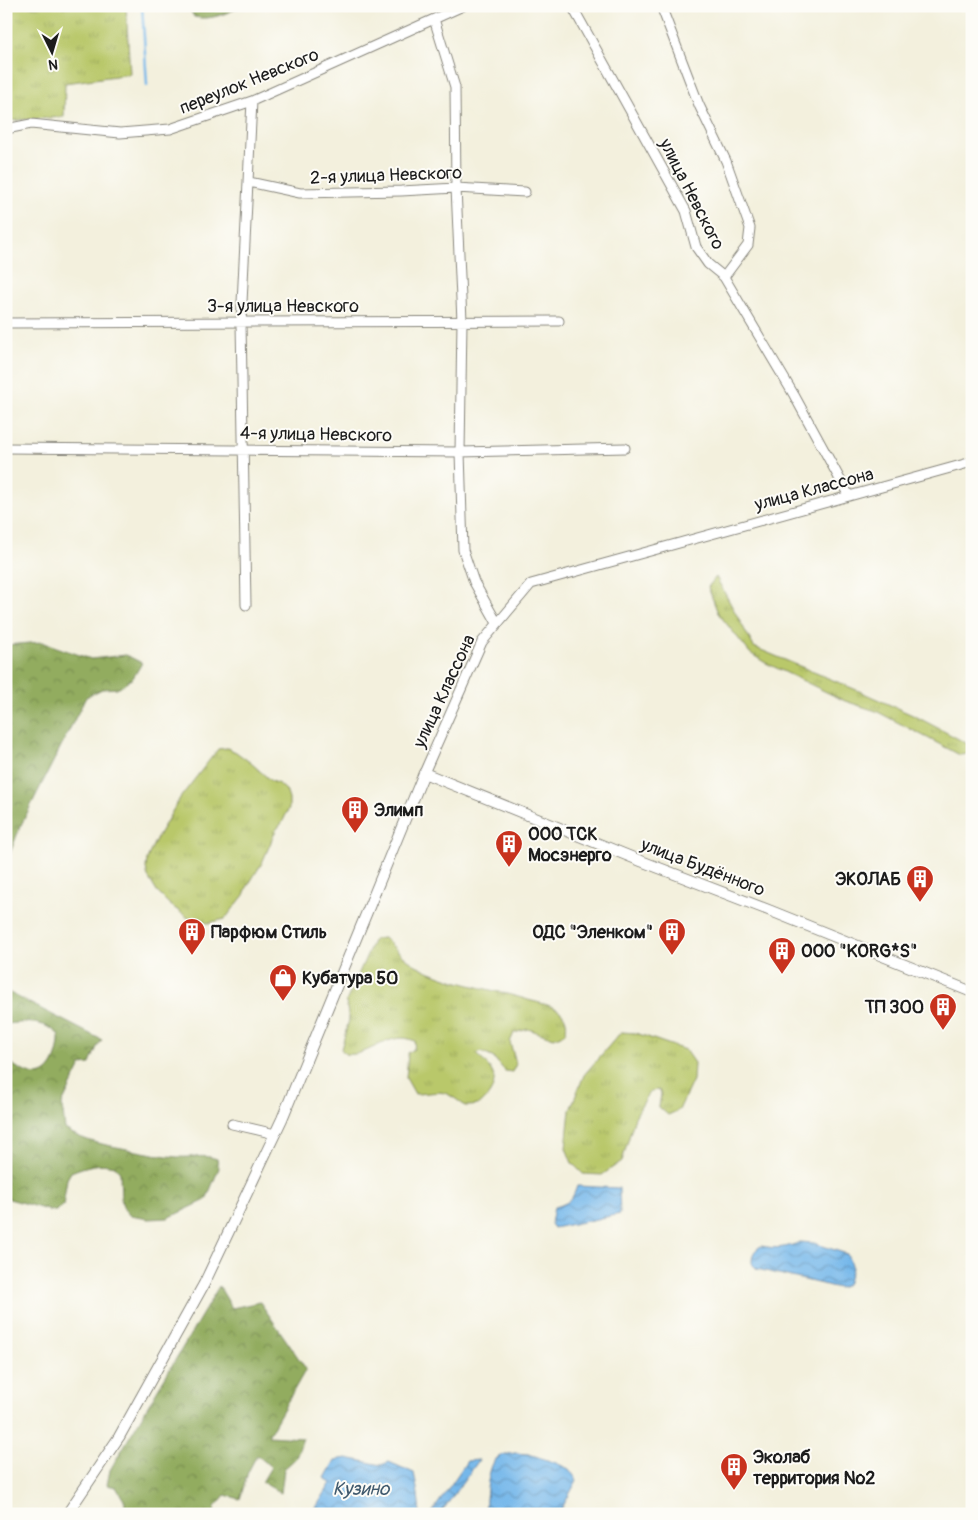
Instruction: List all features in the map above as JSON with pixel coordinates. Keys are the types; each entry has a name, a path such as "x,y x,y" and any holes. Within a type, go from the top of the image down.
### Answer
{"street":[{"name":"переулок Невского","path":"6,129 31,124 120,133 170,129 252,101 463,6"},
{"name":"улица Невского","path":"572,6 686,211 696,247 708,264 724,277 794,395 849,496"},
{"path":"661,6 699,105 726,162 750,228 748,245 724,277"},
{"path":"434,19 454,87 462,321 460,452 463,550 474,582 498,623"},
{"path":"246,606 241,323 252,101"},
{"name":"2-я улица Невского","path":"249,182 300,193 456,188 525,192"},
{"name":"3-я улица Невского","path":"6,323 559,321"},
{"name":"4-я улица Невского","path":"6,448 460,452 625,448"},
{"name":"улица Классона","path":"67,1514 119,1437 204,1284 275,1134 424,773 482,642 531,584 972,462"},
{"name":"улица Будённого","path":"424,773 641,862 771,911 972,992"},
{"path":"232,1124 275,1134"}],"green space":[{"path":"6,6 126,6 130,74 65,83 64,117 6,121"},
{"path":"188,6 243,6 219,16 201,18 194,17"},
{"path":"716,577 754,647 917,717 968,744 971,751 960,755 876,711 845,701 764,662 750,653 718,613 708,587"},
{"path":"42,642 91,659 126,655 142,663 133,678 119,688 102,689 86,697 20,827 6,864 6,645"},
{"path":"227,748 236,752 271,781 279,784 286,790 289,808 244,895 225,919 208,923 191,920 169,904 157,892 148,877 146,868 147,859 154,843 180,798 218,749"},
{"path":"384,938 407,959 428,971 454,981 555,1008 565,1019 567,1026 565,1033 554,1038 528,1029 514,1033 510,1042 516,1064 512,1072 505,1071 494,1058 481,1052 476,1054 485,1062 494,1076 494,1085 490,1093 479,1104 465,1106 442,1092 415,1094 406,1078 408,1053 414,1049 415,1041 406,1038 397,1039 354,1054 345,1054 341,1049 349,1020 346,1002 374,939"},
{"path":"6,991 102,1040 90,1064 81,1065 62,1104 65,1129 97,1143 114,1147 166,1156 198,1156 217,1159 219,1168 206,1200 168,1218 149,1219 130,1216 124,1209 121,1200 120,1173 115,1166 103,1164 87,1166 71,1172 67,1179 63,1206 56,1211 6,1198 6,1061 31,1074 38,1075 44,1073 49,1069 56,1056 59,1035 41,1024 6,1024"},
{"path":"621,1032 636,1033 685,1050 694,1063 693,1080 679,1110 668,1115 659,1107 661,1094 659,1090 650,1091 635,1117 622,1161 602,1175 583,1174 572,1163 566,1148 570,1110 584,1075"},
{"path":"219,1286 232,1308 260,1302 306,1369 268,1436 303,1438 296,1458 284,1469 281,1493 262,1482 271,1467 257,1455 248,1472 240,1499 225,1495 215,1507 214,1514 123,1514 125,1502 116,1487 107,1485 110,1470"}],"water":[{"path":"577,1186 619,1188 620,1214 554,1228 551,1224 554,1207 569,1201"},
{"path":"800,1242 814,1243 847,1254 852,1268 847,1285 839,1288 757,1269 752,1264 752,1258 756,1250 761,1246 781,1247"},
{"path":"515,1453 529,1454 569,1469 577,1480 560,1514 485,1514 488,1485 493,1463 500,1456"},
{"name":"Кузино","path":"347,1458 381,1465 389,1462 414,1473 420,1514 312,1514 331,1483 325,1478 335,1460"},
{"name":"Кузино","path":"479,1460 440,1514 431,1514 467,1461"}],"waterway":[{"path":"142,6 147,85"}],"place":[{"name":"Элимп","path":"355,834"},
{"name":"ООО ТСК Мосэнерго","path":"509,868"},
{"name":"ЭКОЛАБ","path":"920,903"},
{"name":"Парфюм Стиль","path":"192,956"},
{"name":"ОДС \"Эленком\"","path":"672,956"},
{"name":"ООО \"KORG*S\"","path":"782,975"},
{"name":"Кубатура 50","path":"283,1002"},
{"name":"ТП 300","path":"943,1031"},
{"name":"Эколаб территория №2","path":"734,1491"}]}
